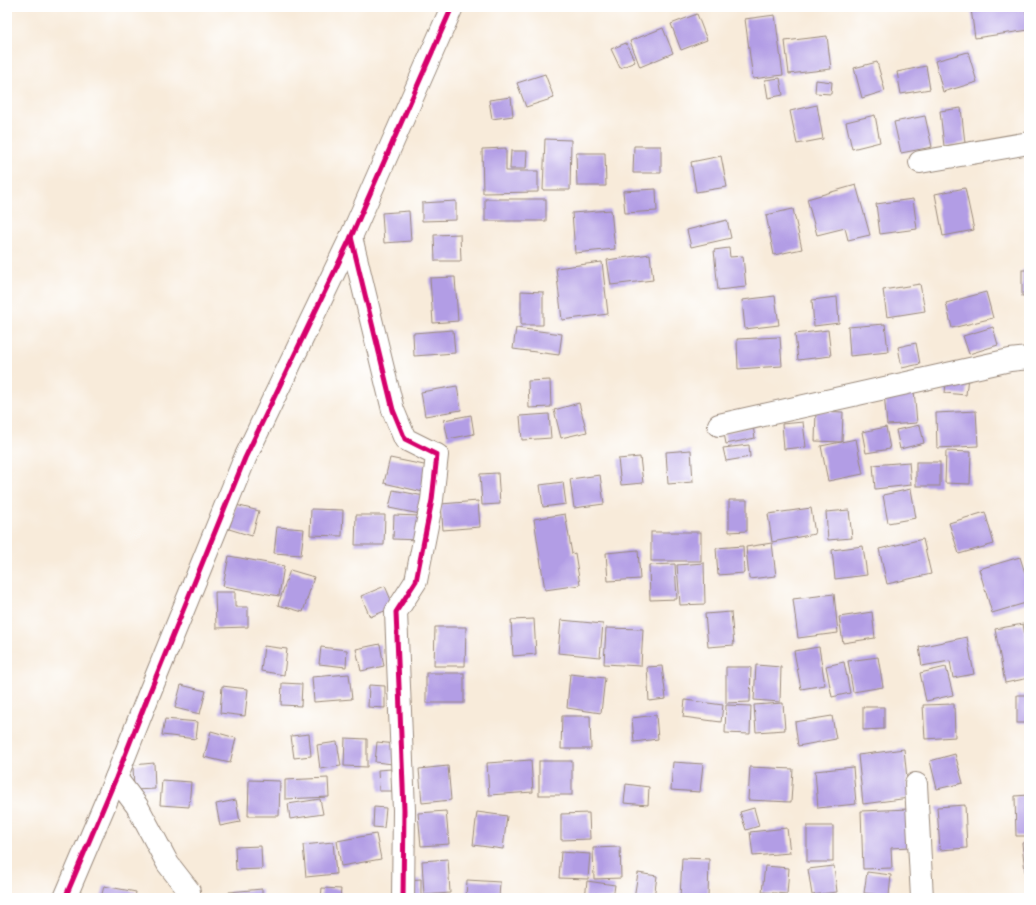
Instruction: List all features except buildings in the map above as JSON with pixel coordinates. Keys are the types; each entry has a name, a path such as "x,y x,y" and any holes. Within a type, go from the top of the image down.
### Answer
{"street":[{"path":"65,898 116,778 245,458 351,237 452,7"},
{"path":"920,162 1029,143"},
{"path":"351,237 393,410 405,439 437,455 432,500 416,581 396,612 404,810 403,898"},
{"path":"719,425 1010,360 1029,358"},
{"path":"116,778 137,806 168,864 189,891 189,898"},
{"path":"916,784 922,898"}],"cycle path":[{"path":"65,898 116,778 245,458 351,237 452,7"},
{"path":"351,237 393,410 405,439 437,455 432,500 416,581 396,612 404,810 403,898"}]}
